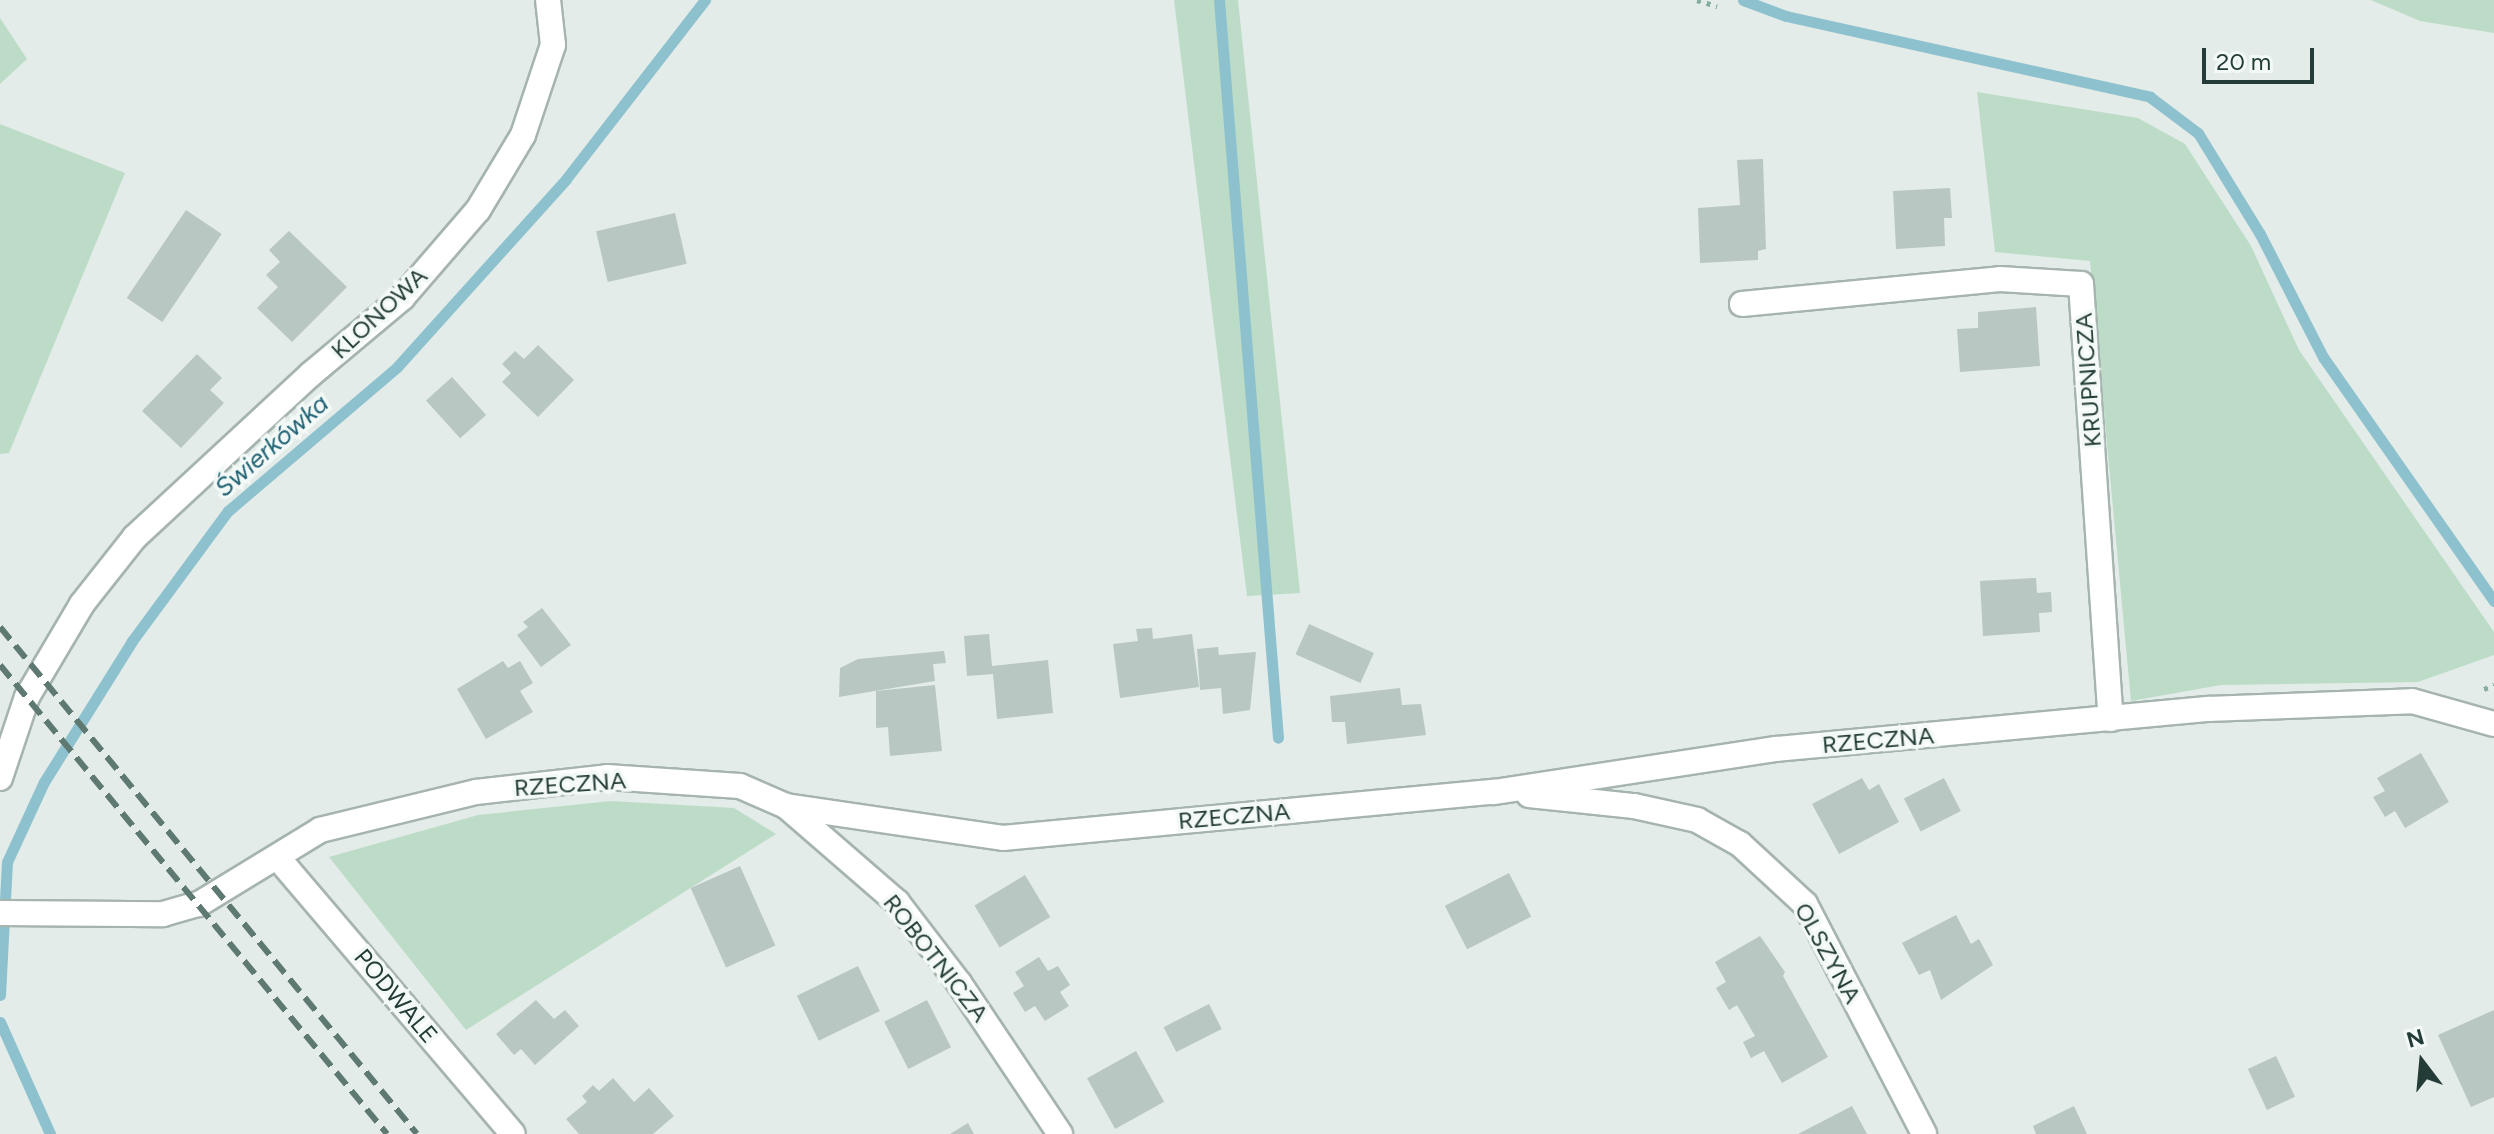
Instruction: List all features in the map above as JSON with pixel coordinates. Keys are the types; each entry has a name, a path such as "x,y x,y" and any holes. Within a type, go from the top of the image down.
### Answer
{"street":[{"name":"KLONOWA","path":"0,778 27,697 82,604 135,537 311,374 402,298 478,210 523,135 553,45 548,0"},
{"name":"KRUPNICZA","path":"1742,304 2000,279 2081,284 2111,719"},
{"name":"RZECZNA","path":"11,913 163,914 199,904 320,830 476,792 607,777 740,786 786,806 1003,838 1494,792 1776,749 2208,709 2412,701 2494,724"},
{"name":"OLSZYNA","path":"1494,792 1646,809 1697,820 1740,844 1805,904 1924,1134"},
{"name":"ROBOTNICZA","path":"786,806 897,902 959,983 1060,1134"},
{"name":"PODWALE","path":"278,858 513,1134"}],"path":[{"path":"1697,0 1717,6"}],"green space":[{"path":"1174,0 1238,0 1300,593 1247,596"},
{"path":"2371,0 2494,0 2494,33 2420,21"},
{"path":"0,18 27,59 0,84"},
{"path":"1977,92 2138,118 2185,144 2251,246 2299,350 2494,632 2494,655 2418,682 2221,685 2131,701 2090,261 1995,252"},
{"path":"0,124 125,173 9,453 0,454"},
{"path":"611,801 734,808 776,834 466,1030 329,857 478,815"}],"building":[{"path":"1763,159 1766,249 1758,251 1758,260 1700,263 1698,208 1740,205 1737,160"},
{"path":"1950,188 1952,218 1944,218 1945,246 1896,249 1893,191"},
{"path":"186,210 222,234 162,322 127,298"},
{"path":"675,213 687,264 608,282 596,231"},
{"path":"289,231 347,287 292,342 257,308 278,287 266,275 280,262 269,250"},
{"path":"2036,307 2040,366 1960,372 1957,329 1978,328 1978,312"},
{"path":"538,345 574,380 538,417 502,382 511,373 502,364 515,351 524,359"},
{"path":"197,354 222,378 210,390 224,403 181,448 142,411"},
{"path":"452,377 486,415 460,438 426,400"},
{"path":"2036,578 2037,593 2051,592 2052,612 2039,613 2040,632 1983,636 1980,581"},
{"path":"542,608 571,645 541,667 517,635 528,627 523,622"},
{"path":"1309,624 1374,653 1360,683 1296,654"},
{"path":"1152,628 1153,639 1192,634 1199,687 1120,698 1113,644 1138,641 1136,629"},
{"path":"989,634 992,666 1048,660 1053,713 997,719 993,674 967,676 964,636"},
{"path":"1218,647 1219,655 1256,652 1250,710 1223,714 1221,688 1200,690 1197,649"},
{"path":"944,651 946,663 933,664 935,681 839,697 840,668 858,659"},
{"path":"503,661 508,668 520,661 533,683 520,691 533,712 486,739 457,689"},
{"path":"935,685 942,751 890,756 888,727 876,728 876,691"},
{"path":"1400,688 1402,705 1421,704 1426,735 1347,744 1345,722 1332,722 1330,696"},
{"path":"2421,753 2449,802 2405,828 2395,811 2385,817 2373,797 2385,791 2377,778"},
{"path":"1862,778 1869,790 1879,784 1899,822 1839,854 1812,804"},
{"path":"1944,778 1961,811 1921,831 1904,798"},
{"path":"740,866 775,945 726,967 691,888"},
{"path":"1509,873 1531,917 1467,949 1445,906"},
{"path":"1025,875 1050,917 1000,947 974,905"},
{"path":"1956,915 1971,944 1979,939 1993,965 1941,1000 1930,970 1919,975 1902,943"},
{"path":"1760,936 1785,972 1783,976 1828,1057 1782,1083 1764,1051 1751,1058 1743,1042 1755,1036 1737,1005 1729,1010 1716,988 1726,982 1715,962"},
{"path":"1039,957 1048,971 1058,966 1070,985 1060,992 1069,1006 1045,1021 1035,1006 1025,1012 1013,993 1024,986 1015,972"},
{"path":"858,966 880,1011 819,1041 797,996"},
{"path":"536,1000 554,1019 565,1010 579,1026 535,1065 521,1049 514,1055 496,1034"},
{"path":"927,1000 951,1047 908,1069 884,1022"},
{"path":"1209,1004 1222,1029 1176,1052 1164,1027"},
{"path":"2494,1010 2494,1097 2471,1107 2438,1035"},
{"path":"1136,1051 1164,1102 1115,1129 1087,1078"},
{"path":"2276,1056 2295,1097 2267,1110 2248,1069"},
{"path":"613,1078 634,1102 649,1088 674,1116 653,1134 579,1134 566,1119 587,1102 582,1096 593,1085 599,1091"},
{"path":"1852,1106 1867,1134 1798,1134"},
{"path":"2074,1106 2087,1134 2036,1134 2033,1126"},
{"path":"968,1123 974,1134 950,1134"}],"waterway":[{"name":"Świerkówka","path":"0,995 7,862 44,782 132,641 228,511 397,367 566,179 705,0"},
{"path":"1219,0 1278,738"},
{"path":"1743,0 1786,16 2150,97 2198,133 2260,234 2323,357 2494,601"},
{"name":"Świerkówka","path":"0,1022 50,1134"}],"railway":[{"path":"0,627 417,1134"},
{"path":"0,665 387,1134"}]}
